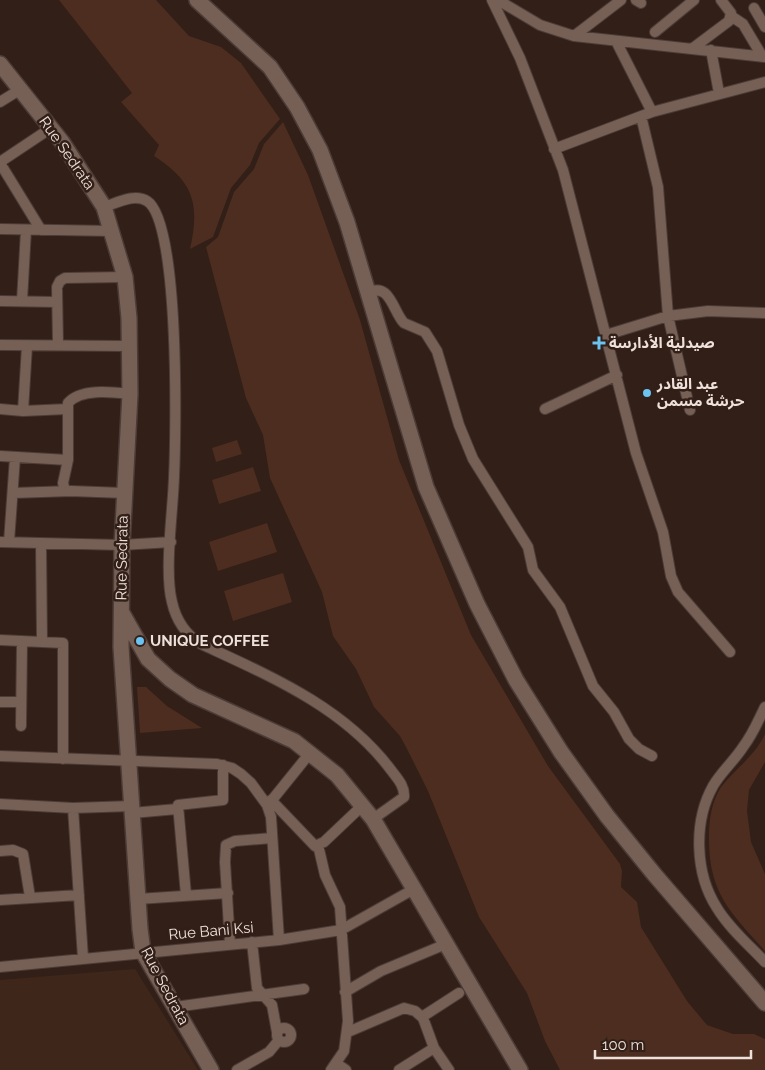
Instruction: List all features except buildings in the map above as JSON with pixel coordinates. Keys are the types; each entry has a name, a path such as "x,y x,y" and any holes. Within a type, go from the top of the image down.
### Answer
{"street":[{"path":"196,0 270,67 297,107 330,174 368,293 417,460 436,513 477,604 516,680 561,752 607,816 654,874 765,1003"},
{"path":"492,0 520,58 574,206 642,476 663,532 675,586 730,652"},
{"path":"498,0 540,25 574,36 764,56"},
{"path":"574,36 621,0"},
{"path":"655,32 694,0"},
{"path":"721,0 732,16 743,24 764,56"},
{"path":"754,8 765,27"},
{"path":"692,48 730,21 732,16"},
{"path":"616,41 652,112"},
{"path":"712,50 719,93"},
{"name":"Rue Sedrata","path":"0,64 77,163 104,207 125,277 130,394 122,545 121,647 138,900 144,952 211,1070"},
{"path":"554,149 652,112 765,82"},
{"path":"0,102 21,89"},
{"path":"641,116 658,187 668,316 690,410"},
{"path":"41,230 0,162 51,128"},
{"path":"104,207 131,198 140,197 148,201 156,209 165,245 174,353 174,475 169,578 172,602 188,636 304,694 339,719 386,763 403,787 404,797 401,801 373,819"},
{"path":"0,229 112,231"},
{"path":"22,301 26,230"},
{"path":"58,345 57,287 62,279 125,277"},
{"path":"368,293 376,290 384,292 390,298 404,323 417,327 428,336 440,360 459,425 473,459 528,547 534,570 560,607 593,686 614,712 629,739 639,749 652,756"},
{"path":"0,301 57,302"},
{"path":"606,335 668,316 708,311 765,313"},
{"path":"0,345 129,346"},
{"path":"23,411 27,346"},
{"path":"545,409 617,375"},
{"path":"64,491 63,483 68,460 68,402 78,395 130,394"},
{"path":"0,409 23,411 67,409"},
{"path":"0,456 68,460"},
{"path":"15,457 13,493 5,542 122,545 171,542"},
{"path":"13,493 64,491 124,493"},
{"path":"40,544 42,642"},
{"path":"121,612 148,659 170,679 193,695 279,733 310,753 337,775 363,805 446,944 516,1068"},
{"path":"0,640 63,643 63,759"},
{"path":"20,726 22,641"},
{"path":"0,702 21,702"},
{"path":"765,707 750,738 719,776 708,794 702,813 700,832 701,864 711,898 717,909 765,962"},
{"path":"279,940 269,803 310,753"},
{"path":"0,756 223,765 232,768 312,842 318,845"},
{"path":"186,894 178,805 223,800 223,765"},
{"path":"0,804 132,810 177,809"},
{"path":"318,845 324,842 363,805"},
{"path":"73,808 83,958"},
{"path":"230,944 225,862 226,845 235,842 272,838"},
{"path":"318,845 325,875 340,907 348,1032 344,1051 334,1067 346,1070"},
{"path":"0,851 14,850 23,854 30,897"},
{"name":"Rue Bani Ksi","path":"0,967 279,940 341,930 414,889"},
{"path":"138,900 186,894 228,892"},
{"path":"0,900 79,894"},
{"path":"237,1070 269,1052 278,1036 272,1005 262,996 256,984 252,942"},
{"path":"345,992 381,971 446,944"},
{"path":"174,1007 304,989"},
{"path":"423,1018 459,993"},
{"path":"348,1032 404,1008 415,1012 423,1018 434,1048 449,1070"},
{"path":"399,1070 434,1048"}],"shaded area":[{"path":"59,0 156,0 189,36 221,47 241,63 280,119 259,143 250,165 231,188 213,237 190,249 194,207 186,185 178,175 154,156 159,145 121,102 132,93"},
{"path":"283,122 308,175 360,320 399,460 471,635 548,766 620,864 622,871 621,887 637,902 641,927 687,1001 707,1025 733,1034 754,1034 765,1039 765,1070 560,1070 545,1041 527,993 479,917 428,791 406,747 400,736 374,707 356,669 333,636 322,592 270,478 263,435 246,398 206,247 218,237 234,192 254,169 264,144"},
{"path":"237,440 242,454 216,462 212,448"},
{"path":"253,467 261,491 219,504 212,480"},
{"path":"267,523 277,552 218,571 209,542"},
{"path":"283,573 292,602 233,621 224,591"},
{"path":"137,687 146,687 167,706 202,728 140,733"},
{"path":"765,734 765,762 749,790 747,811 751,842 765,874 765,951 731,912 723,899 712,872 709,835 712,810 718,792 726,780 756,749"},
{"path":"135,969 198,1070 0,1070 0,980"}],"place":[{"name":"صيدلية الأدارسة","path":"599,343"},
{"name":"عبد القادر حرشة مسمن","path":"647,393"},
{"name":"UNIQUE COFFEE","path":"140,641"}]}
